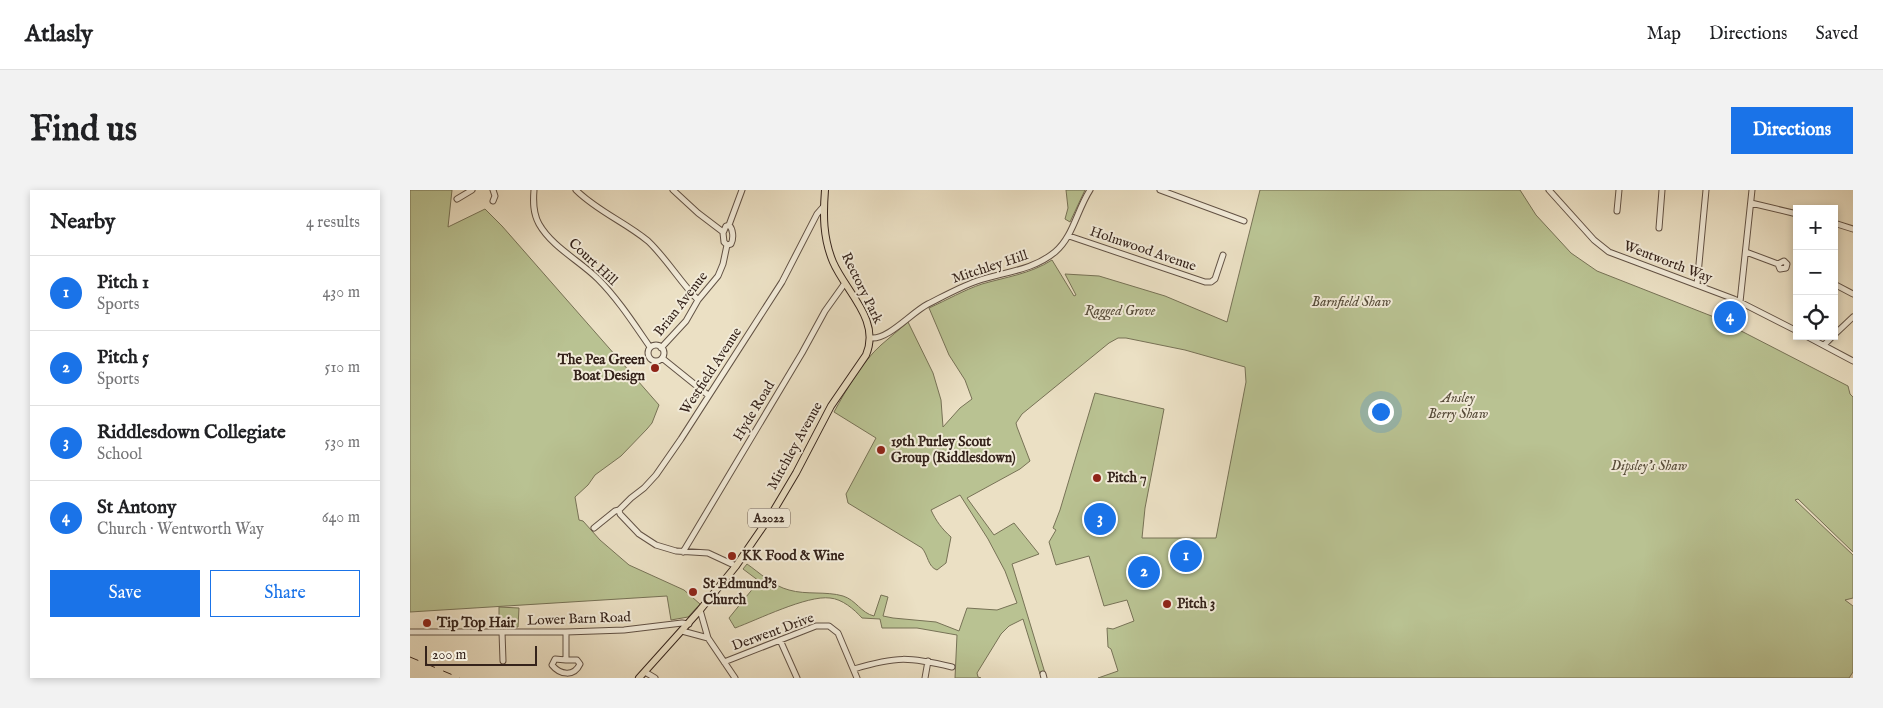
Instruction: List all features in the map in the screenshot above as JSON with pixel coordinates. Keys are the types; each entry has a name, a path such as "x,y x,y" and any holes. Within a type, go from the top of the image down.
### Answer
{"main road":[{"name":"Rectory Park","path":"825,190 823,224 826,242 833,263 865,316 871,338"},
{"name":"Mitchley Avenue","path":"639,678 689,624 736,566 771,515 796,473 831,406 866,355 871,338"}],"street":[{"path":"458,199 472,190"},
{"path":"493,190 495,196 493,201"},
{"name":"Court Hill","path":"534,190 534,211 543,230 602,284 650,347 648,352 653,359 657,361 662,358 708,395"},
{"path":"576,190 597,208 651,244 698,300"},
{"path":"673,190 698,213 723,232 723,241 727,245"},
{"name":"Brian Avenue","path":"723,232 726,225 729,225 742,190"},
{"name":"Mitchley Hill","path":"871,338 877,339 882,337 920,308 954,290 1040,262 1056,251 1069,236 1082,203 1090,190"},
{"path":"1160,190 1244,220"},
{"name":"Wentworth Way","path":"1549,190 1604,249 1740,302 1793,329"},
{"path":"1617,211 1619,190"},
{"path":"1659,228 1662,190"},
{"path":"1697,285 1706,190"},
{"path":"1740,302 1752,190"},
{"path":"1751,203 1793,213"},
{"name":"Westfield Avenue","path":"594,528 615,511 619,510 656,475 782,282 817,214 824,206"},
{"path":"1838,224 1853,229"},
{"name":"Brian Avenue","path":"661,348 688,318 698,300 714,282 721,270 727,245 731,244 733,238 729,225"},
{"name":"Holmwood Avenue","path":"1069,236 1205,282 1211,282 1215,279 1223,255"},
{"path":"1746,252 1778,264"},
{"name":"Holmwood Avenue","path":"1211,282 1215,288"},
{"name":"Hyde Road","path":"683,552 792,370 825,311 845,283"},
{"path":"1838,285 1853,294"},
{"path":"1838,332 1853,317"},
{"path":"1814,340 1853,361"},
{"path":"1824,345 1830,340"},
{"path":"650,347 656,346 661,348 662,358"},
{"path":"619,510 646,540 666,549 708,553 736,566"},
{"path":"700,610 708,638 735,678"},
{"name":"Lower Barn Road","path":"410,632 566,632 624,630 682,623 689,624"},
{"name":"Derwent Drive","path":"724,662 816,626 829,626 838,633 857,678"},
{"path":"682,631 708,638"},
{"path":"502,632 503,661"},
{"path":"566,632 566,660"},
{"path":"780,640 797,678"},
{"path":"854,670 890,659 904,658 952,667"},
{"path":"555,660 566,660 577,660 580,664 574,671 563,674 552,665 555,660"},
{"path":"925,678 928,661"},
{"path":"645,672 654,678"}],"green space":[{"path":"410,190 452,190 448,227 485,209 659,405 652,423 647,429 621,456 595,475 588,485 575,497 579,520 583,521 600,540 629,565 684,590 700,604 688,617 671,620 667,596 410,612"},
{"path":"1066,190 1085,190 1070,222 1065,219 1068,208"},
{"path":"1260,190 1520,190 1536,215 1571,253 1597,271 1714,317 1848,386 1853,397 1853,552 1798,499 1795,500 1853,555 1853,598 1845,600 1853,606 1853,672 1849,678 1098,678 1118,671 1111,649 1108,647 1107,628 1113,629 1134,621 1127,600 1104,606 1089,556 1056,565 1049,542 1056,530 1053,528 1095,393 1164,409 1145,508 1142,538 1216,538 1246,382 1245,367 1185,350 1126,338 1118,338 1109,343 1022,414 1016,423 1030,461 1020,469 967,498 994,535 1014,523 1039,554 1012,564 1045,673 1040,674 1023,619 1009,626 1001,634 977,673 978,677 981,678 955,678 957,635 917,628 882,628 880,619 862,618 848,605 830,598 820,598 796,604 735,628 729,618 759,581 743,569 747,564 772,582 789,590 843,596 852,600 874,616 881,595 888,597 883,616 936,622 959,631 967,608 997,610 1017,603 1005,571 988,539 960,495 931,510 940,525 951,537 946,563 937,570 930,564 922,548 848,503 846,494 876,438 834,412 844,395 861,368 874,352 908,322 933,373 941,400 943,427 960,408 972,399 965,380 949,355 929,308 975,286 1027,272 1052,260 1074,296 1076,295 1065,274 1099,276 1165,296 1227,322"},
{"path":"499,607 519,608 518,627 499,627"}],"railway":[{"path":"410,657 460,678"}],"place":[{"name":"St Antony","path":"1730,317"},
{"name":"The Pea Green Boat Design","path":"655,368"},
{"name":"19th Purley Scout Group (Riddlesdown)","path":"881,450"},
{"name":"Pitch 7","path":"1097,478"},
{"name":"Riddlesdown Collegiate","path":"1100,519"},
{"name":"KK Food & Wine","path":"732,556"},
{"name":"Pitch 1","path":"1186,556"},
{"name":"Pitch 5","path":"1144,572"},
{"name":"St Edmund's Church","path":"693,592"},
{"name":"Pitch 3","path":"1167,604"},
{"name":"Tip Top Hair","path":"427,623"}],"park label":[{"name":"Barnfield Shaw","path":"1351,302"},
{"name":"Ragged Grove","path":"1120,311"},
{"name":"Ansley Berry Shaw","path":"1458,406"},
{"name":"Dipsley's Shaw","path":"1649,466"}]}
